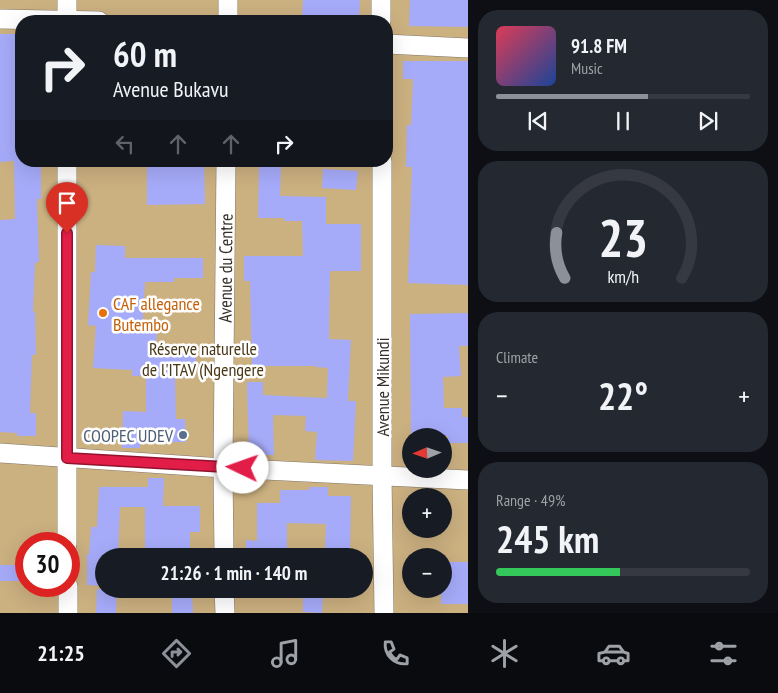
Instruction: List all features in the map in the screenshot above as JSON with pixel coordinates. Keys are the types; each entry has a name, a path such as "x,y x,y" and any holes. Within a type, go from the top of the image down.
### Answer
{"street":[{"path":"67,0 67,15"},
{"path":"228,0 228,15"},
{"path":"381,0 381,15"},
{"path":"0,19 15,19"},
{"path":"393,44 468,48"},
{"path":"67,167 68,532"},
{"name":"Avenue du Centre","path":"224,548 226,167"},
{"name":"Avenue Mikundi","path":"382,167 384,613"},
{"path":"0,453 223,468 468,480"},
{"path":"68,597 68,613"},
{"path":"224,598 225,613"}],"green space":[{"name":"Réserve naturelle de l'ITAV (Ngengere","path":"0,0 468,0 468,613 0,613"}],"building":[{"path":"303,0 360,0 359,15 302,15"},
{"path":"410,0 468,0 468,27 409,26"},
{"path":"0,34 15,34 15,167 41,167 41,199 37,199 39,262 35,263 33,312 35,312 36,355 32,355 30,413 36,413 36,436 17,436 17,433 0,432 0,220 15,219 14,161 0,162"},
{"path":"403,61 468,61 468,285 408,283 412,167 406,167 407,125 411,125 413,79 403,79"},
{"path":"147,167 204,167 205,204 147,205"},
{"path":"259,167 281,167 280,196 326,197 326,224 361,224 361,271 330,271 329,339 351,340 348,401 356,401 353,461 315,460 317,432 305,431 306,416 273,415 274,455 249,455 247,382 263,382 263,395 327,398 328,368 316,366 252,366 250,281 244,281 244,256 303,256 302,221 284,221 284,218 258,218"},
{"path":"323,169 358,171 356,190 322,188"},
{"path":"96,245 125,246 125,258 203,258 203,278 174,278 174,282 145,282 142,332 157,333 156,344 197,348 194,378 175,377 176,419 185,419 186,442 140,442 140,448 122,448 123,411 146,412 146,376 132,376 132,370 93,368 96,326 88,325 91,272 95,272"},
{"path":"468,313 468,346 459,346 461,376 443,377 444,408 462,408 462,417 468,417 468,443 452,443 452,428 411,428 410,314"},
{"path":"148,478 164,478 163,506 200,506 200,532 190,532 190,548 145,548 145,507 120,507 118,548 95,548 95,585 87,585 87,554 89,554 91,527 97,527 99,487 148,487"},
{"path":"309,487 328,487 328,496 351,496 350,548 325,548 326,524 287,523 287,548 246,548 246,540 257,541 257,503 280,503 280,490 309,490"},
{"path":"452,562 468,562 468,604 441,604 441,598 452,598"},
{"path":"0,565 15,565 15,581 0,581"},
{"path":"97,598 117,598 116,613 96,613"},
{"path":"172,598 192,598 193,613 172,613"},
{"path":"303,598 323,598 322,613 303,612"}],"place":[{"name":"CAF allegance Butembo","path":"103,313"},
{"name":"COOPEC UDEV","path":"183,435"}],"route":[{"path":"67,233 67,458 243,468"}]}
